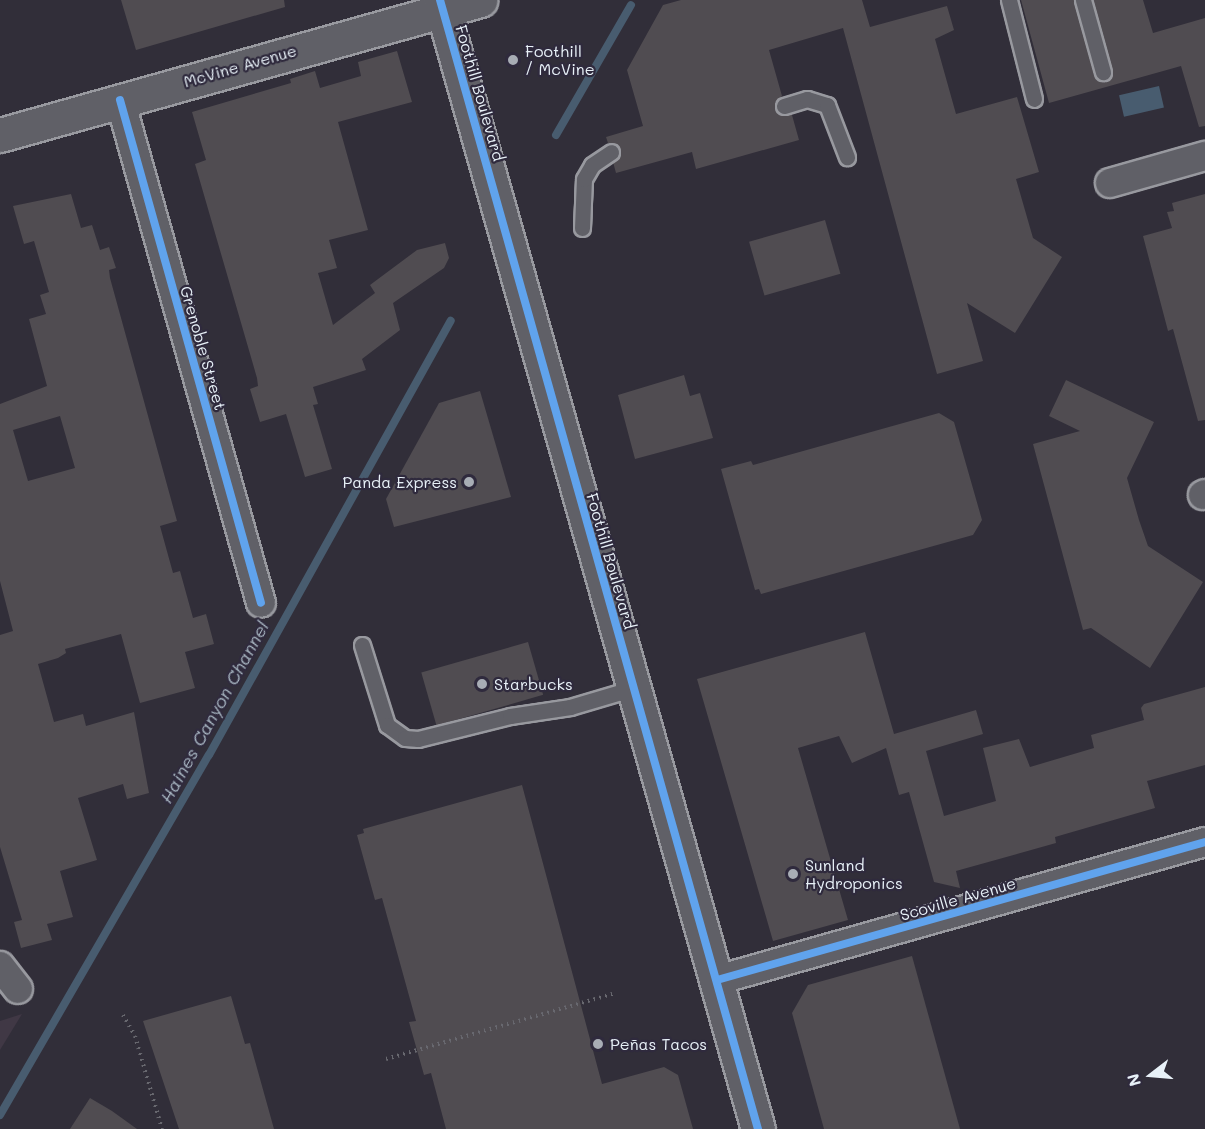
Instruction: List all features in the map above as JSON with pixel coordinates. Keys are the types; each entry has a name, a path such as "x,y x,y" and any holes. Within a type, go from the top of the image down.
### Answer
{"main road":[{"name":"McVine Avenue","path":"0,135 442,5 480,0"},
{"name":"Foothill Boulevard","path":"442,5 758,1129"}],"street":[{"name":"Grenoble Street","path":"120,100 261,603"},
{"path":"1110,183 1205,156"},
{"name":"Scoville Avenue","path":"717,980 1205,842"},
{"path":"0,966 18,989"}],"lane":[{"path":"1009,0 1034,99"},
{"path":"1083,0 1103,72"},
{"path":"784,106 807,99 827,105 838,125 847,157"},
{"path":"582,228 584,179 592,165 611,152"},
{"path":"362,645 387,725 405,738 418,739 510,716 570,707 633,688"}],"path":[{"path":"386,1059 613,994"},
{"path":"123,1015 135,1036 162,1129"}],"shaded area":[{"path":"22,1014 0,1050 0,1021"}],"water":[{"path":"1159,86 1164,107 1124,117 1119,95"}],"building":[{"path":"121,0 284,0 285,7 136,50"},
{"path":"681,0 862,0 870,27 947,6 954,30 935,39 956,114 1017,97 1039,172 1016,179 1033,238 1062,257 1015,333 967,303 983,361 937,374 843,28 769,50 782,96 775,103 775,109 781,115 792,115 799,140 696,169 692,152 616,173 613,162 621,151 616,144 608,143 606,137 643,126 627,70 663,5"},
{"path":"1021,0 1074,0 1094,75 1101,82 1110,78 1112,70 1093,0 1143,0 1153,33 1205,18 1205,126 1199,127 1181,66 1049,103"},
{"path":"397,51 412,102 338,122 368,230 329,240 337,268 318,273 333,325 375,293 370,285 417,250 445,243 449,258 444,268 393,303 400,330 362,359 366,370 313,387 318,404 313,405 332,469 305,477 286,414 260,422 250,389 258,386 257,378 195,164 206,160 192,112 291,83 290,79 315,71 320,88 361,76 358,62"},
{"path":"71,194 81,228 92,225 100,250 109,247 116,268 109,270 110,278 177,521 160,526 173,573 180,571 193,618 206,614 214,644 185,652 195,688 140,703 121,634 65,649 66,653 58,658 38,664 54,722 83,714 86,726 134,712 149,793 127,799 123,784 78,798 97,860 60,871 73,917 47,924 52,940 21,948 14,922 22,920 0,847 0,635 13,631 0,581 0,404 47,386 29,319 46,314 40,295 49,292 34,241 24,244 13,206","holes":["60,416 75,468 28,481 13,430"]},
{"path":"1205,194 1205,420 1198,421 1173,329 1168,331 1143,236 1172,228 1167,212 1174,211 1172,203"},
{"path":"825,220 840,274 764,296 749,242"},
{"path":"684,375 690,396 700,393 713,438 635,459 618,395"},
{"path":"1066,380 1154,422 1127,478 1139,520 1148,546 1203,582 1150,668 1091,628 1083,630 1033,444 1080,431 1049,416"},
{"path":"480,391 511,497 394,527 386,499 439,403"},
{"path":"939,413 954,422 982,520 973,535 761,594 759,589 755,590 721,469 751,461 753,465"},
{"path":"865,632 894,734 976,710 983,734 926,751 944,816 996,801 983,748 1019,739 1030,767 1094,748 1091,735 1144,720 1141,708 1144,704 1205,687 1205,765 1147,781 1155,808 1055,837 1056,843 956,871 960,888 934,882 909,792 899,795 886,748 852,763 839,736 798,748 848,920 773,941 697,679"},
{"name":"Starbucks","path":"528,642 543,695 436,725 421,673"},
{"path":"522,785 602,1084 664,1067 678,1075 693,1129 446,1129 431,1073 424,1075 409,1022 416,1021 382,898 375,900 357,835 364,833 363,829"},
{"path":"912,956 960,1129 824,1129 792,1013 808,985"},
{"path":"231,996 245,1044 250,1043 274,1129 179,1129 143,1021"},
{"path":"90,1098 112,1111 137,1129 70,1129"}],"waterway":[{"name":"Haines Canyon Channel","path":"556,135 631,5"},
{"name":"Haines Canyon Channel","path":"0,1115 209,755 451,321"}],"cycle path":[{"path":"440,0 758,1129"},
{"path":"120,100 261,603"},
{"path":"717,980 1205,842"}],"place":[{"name":"Foothill / McVine","path":"513,60"},
{"name":"Panda Express","path":"469,482"},
{"name":"Starbucks","path":"482,684"},
{"name":"Sunland Hydroponics","path":"793,874"},
{"name":"Peñas Tacos","path":"598,1044"}]}
